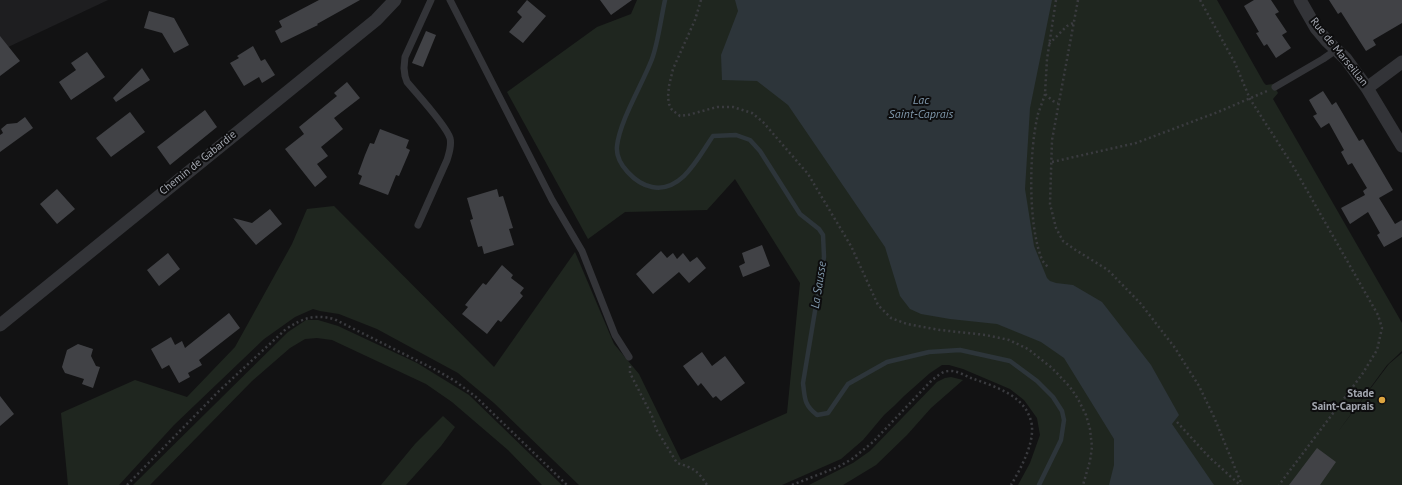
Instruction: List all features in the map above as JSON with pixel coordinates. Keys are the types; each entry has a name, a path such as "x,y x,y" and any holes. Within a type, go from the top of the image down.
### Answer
{"street":[{"name":"Chemin de Gabardie","path":"0,325 376,20 395,0"},
{"name":"Rue de Marseillan","path":"1300,0 1316,28 1355,70 1368,88 1402,146"},
{"path":"1368,88 1402,62"}],"lane":[{"path":"418,225 447,160 450,149 450,138 445,129 408,82 404,72 405,57 431,0"},
{"path":"450,0 552,200 582,251 615,335 629,357"},
{"path":"1275,87 1323,60 1336,50"}],"path":[{"path":"701,0 695,20 673,69 668,97 672,110 680,116 704,112 717,107 733,107 752,114 763,122 808,174 851,246 878,305 891,318 908,324 940,330 986,335 1009,340 1028,349 1052,368 1070,387 1078,399 1086,415 1090,429 1092,447 1090,461 1083,485"},
{"path":"1048,267 1041,258 1035,230 1032,194 1032,169 1038,115 1045,94 1046,59 1056,0"},
{"path":"1078,0 1052,140 1050,204 1056,228 1063,241 1108,270 1141,304 1175,348 1199,386 1214,417 1241,485"},
{"path":"1200,0 1235,64 1250,99 1294,166 1378,315 1382,328 1378,350 1363,373 1279,485"},
{"path":"1049,44 1067,26 1075,22"},
{"path":"1052,162 1136,143 1250,99 1275,87"},
{"path":"1045,94 1053,101 1058,103"},
{"path":"127,485 220,390 286,329 296,322 312,317 323,316 334,319 455,381 476,397 567,485"},
{"path":"629,357 630,373 652,416 656,429 677,463 690,467 699,473 707,485"},
{"path":"792,485 838,467 852,459 873,442 932,380 942,372 948,370 1010,394 1018,400 1031,419 1031,443 1020,470 1011,485"},
{"path":"1177,422 1209,457 1241,485"}],"shaded area":[{"path":"0,0 108,0 6,48 0,53"},
{"path":"637,0 1217,0 1264,83 1266,85 1273,84 1278,93 1273,99 1402,323 1402,351 1387,365 1337,433 1389,364 1402,353 1402,485 1018,485 1030,463 1040,435 1037,418 1024,400 1010,389 963,369 949,365 942,365 930,373 904,396 884,415 863,440 841,459 782,485 579,485 494,403 458,373 377,329 339,314 313,309 295,317 264,339 174,425 119,485 68,485 61,413 135,380 187,397 235,347 292,244 307,209 334,206 494,367 575,252 614,344 639,374 681,460 787,413 800,283 735,179 707,210 625,212 588,239 507,92 597,27 631,14"},
{"path":"306,320 318,320 338,326 417,363 469,395 562,485 542,485 508,450 452,402 426,384 332,340 317,338 305,339 290,348 252,381 150,485 133,485 288,332"},
{"path":"951,377 963,380 931,408 907,435 876,465 843,485 809,485 853,463 870,451 937,382"},
{"path":"443,416 455,427 441,446 406,485 381,485 415,444"}],"water":[{"name":"Lac Saint-Caprais","path":"735,0 1052,0 1030,108 1025,189 1034,246 1047,278 1056,283 1073,285 1102,302 1151,365 1179,415 1172,424 1214,485 1109,485 1114,465 1114,439 1064,358 1041,342 997,324 921,314 910,309 900,296 885,247 788,105 757,81 722,80 721,55 738,11"}],"building":[{"path":"319,0 360,0 317,24 318,25 281,43 275,31 282,27 279,21"},
{"path":"527,0 546,16 523,43 509,32 522,17 517,12"},
{"path":"600,0 632,0 611,15"},
{"path":"1254,0 1271,0 1279,12 1275,14 1287,32 1282,35 1291,48 1276,58 1267,44 1264,46 1256,33 1259,32 1244,6"},
{"path":"1329,0 1402,0 1402,23 1373,40 1376,45 1366,51 1341,12 1338,14"},
{"path":"149,11 174,18 189,45 174,53 162,33 144,28"},
{"path":"426,31 436,35 423,67 412,63"},
{"path":"0,36 20,61 0,76"},
{"path":"253,46 261,61 265,59 275,75 262,83 259,77 244,86 230,63 239,58 237,56"},
{"path":"87,52 105,77 71,100 59,82 76,70 71,63"},
{"path":"142,68 150,80 116,102 113,98"},
{"path":"347,82 360,98 334,118 343,129 321,147 328,156 317,164 327,177 315,187 285,149 304,134 299,127 337,96 334,93"},
{"path":"1323,91 1332,105 1336,102 1359,141 1363,139 1393,190 1379,198 1395,224 1402,220 1402,237 1384,247 1377,235 1380,233 1368,212 1350,224 1341,208 1365,195 1363,191 1367,188 1352,163 1348,165 1341,152 1344,150 1329,123 1321,128 1313,116 1317,114 1309,100"},
{"path":"205,110 217,127 170,165 157,147"},
{"path":"130,112 145,132 111,157 96,138"},
{"path":"25,117 33,128 0,152 0,135 3,133 1,129 7,124 17,123"},
{"path":"380,129 409,140 406,148 410,150 399,176 396,175 388,195 359,184 362,176 358,174 365,155 370,143 374,144"},
{"path":"57,189 75,209 57,224 40,204"},
{"path":"497,189 499,197 503,196 513,228 509,229 514,245 484,254 482,246 478,247 470,220 473,219 467,198"},
{"path":"270,209 282,224 256,245 233,218 252,223"},
{"path":"762,245 770,266 743,277 739,266 745,263 742,253"},
{"path":"661,251 667,258 673,253 677,259 683,253 690,262 697,257 706,268 689,283 679,272 653,294 636,274"},
{"path":"168,253 180,269 159,286 147,270"},
{"path":"502,265 513,275 511,278 524,288 520,293 523,296 501,322 498,320 487,334 462,314 468,307 465,305 483,283 486,285"},
{"path":"229,313 240,328 199,360 202,365 188,373 190,377 179,383 169,365 162,369 151,349 171,337 175,345 182,341 185,348"},
{"path":"78,344 93,349 91,356 96,366 100,367 93,388 82,384 84,379 65,373 62,367 67,350"},
{"path":"702,352 712,366 725,356 745,383 721,401 716,396 713,398 701,383 698,386 683,366"},
{"path":"0,396 14,414 0,426"},
{"path":"1317,448 1336,462 1320,485 1289,485"}],"waterway":[{"name":"La Sausse","path":"665,0 658,38 652,59 622,125 617,146 619,160 628,172 640,182 652,187 663,187 681,179 695,163 713,136 736,135 750,140 760,151 800,214 819,229 823,235 824,257 803,383 807,405 817,415 828,413 848,384 887,362 929,352 960,350 1010,361 1037,381 1053,397 1062,411 1064,420 1061,440 1039,485"}],"place":[{"name":"Stade Saint-Caprais","path":"1382,400"}]}
